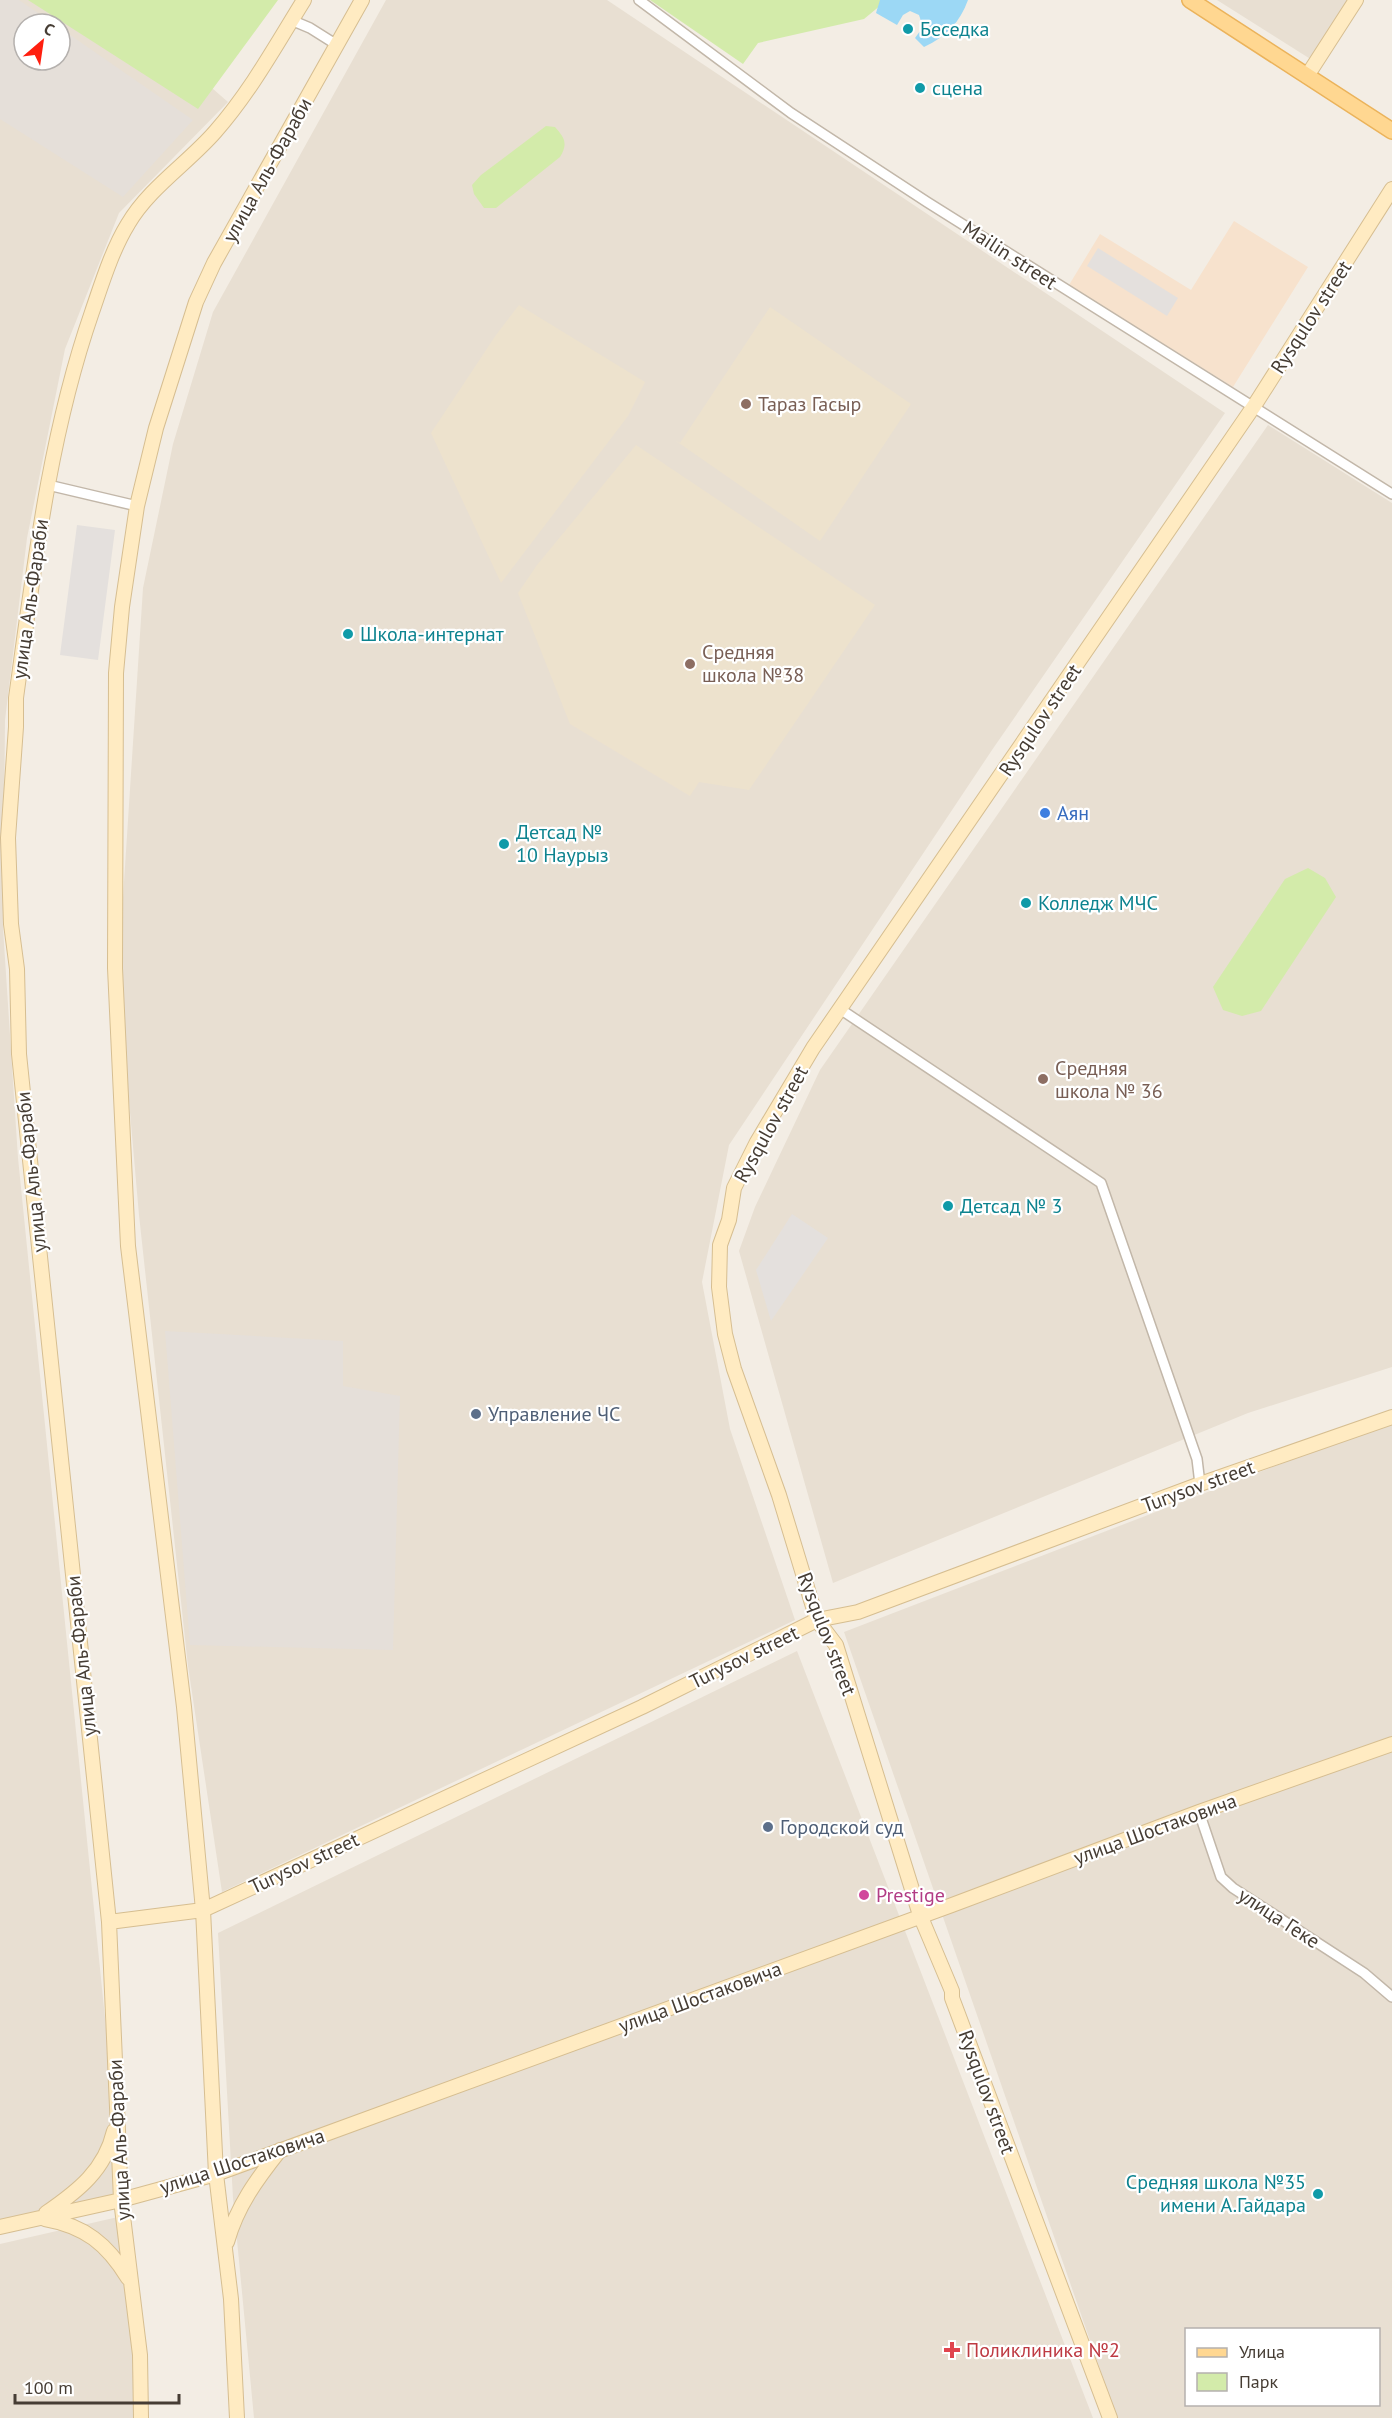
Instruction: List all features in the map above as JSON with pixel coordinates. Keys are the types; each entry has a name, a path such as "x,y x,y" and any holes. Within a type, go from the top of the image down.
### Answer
{"main road":[{"name":"улица Аль-Фараби","path":"141,2418 140,2355 121,2199 109,1922 19,1054 8,838 16,699 39,528 75,365 101,284 127,224 139,208 214,133 248,92 304,0"},
{"name":"улица Аль-Фараби","path":"237,2418 231,2299 216,2174 203,1910 180,1672 128,1246 115,968 116,673 122,607 138,506 156,428 196,302 214,263 362,0"},
{"path":"1190,0 1392,131"},
{"path":"1307,76 1356,0"},
{"name":"Rysqulov street","path":"1110,2418 952,1998 952,1991 920,1915 836,1645 818,1620 779,1495 734,1369 725,1334 719,1287 720,1245 729,1220 734,1188 757,1142 813,1048 1254,406 1392,189"},
{"name":"Turysov street","path":"109,1922 203,1910 642,1707 818,1620 858,1612 1200,1484 1392,1418"},
{"name":"улица Шостаковича","path":"0,2227 216,2174 1199,1812 1392,1744"},
{"path":"40,2218 79,2190 94,2175 105,2157 117,2117"},
{"path":"225,2250 232,2223 242,2202 280,2150"},
{"path":"40,2218 66,2223 89,2234 105,2246 131,2283"}],"street":[{"name":"Mailin street","path":"639,0 820,132 1055,284 1392,494"},
{"path":"291,20 310,28 338,45"},
{"path":"48,485 138,506"},
{"path":"840,1009 1101,1183 1197,1459 1200,1484"},
{"name":"улица Геке","path":"1199,1812 1221,1877 1233,1888 1364,1973 1392,1997"}],"shaded area":[{"path":"0,0 111,0 228,102 119,213 65,349 27,538 5,720 3,928 18,1158 123,2196 0,2220"},
{"path":"0,0 19,0 36,12 12,12 12,72 72,72 72,36 193,120 123,197 0,119"},
{"path":"386,0 607,0 1225,413 992,750 729,1145 702,1282 730,1429 795,1620 222,1892 188,1666 139,1215 118,975 143,588 173,444 213,312"},
{"path":"1217,0 1350,0 1312,60"},
{"path":"1234,221 1308,267 1233,387 1069,285 1100,234 1191,290"},
{"path":"1098,248 1178,298 1167,316 1087,266"},
{"path":"519,305 645,382 628,416 501,583 431,433 496,335"},
{"path":"770,307 911,404 820,541 676,441 680,443"},
{"path":"1268,425 1392,503 1392,1367 1248,1413 833,1583 739,1251 755,1207 820,1070"},
{"name":"Средняя школа №38","path":"636,445 875,605 749,790 699,782 690,796 570,724 518,593 537,565"},
{"path":"77,525 115,530 98,660 60,655"},
{"path":"792,1214 828,1238 771,1321 756,1270"},
{"path":"165,1331 343,1341 343,1386 400,1396 393,1650 190,1645"},
{"path":"1392,1421 1392,2418 1117,2418 844,1632"},
{"path":"797,1651 1093,2418 254,2418 233,2198 218,1933"},
{"path":"118,2217 139,2418 0,2418 0,2244"}],"green space":[{"path":"28,0 278,0 198,109 72,28 72,12 47,12"},
{"path":"650,0 887,0 864,19 758,43 743,64"},
{"path":"546,126 555,127 563,138 565,145 560,157 496,208 484,208 474,194 472,185 481,175"},
{"path":"1308,868 1325,878 1336,897 1261,1011 1242,1016 1223,1010 1213,987 1285,879"}],"water":[{"path":"880,0 968,0 961,15 951,28 939,39 924,47 915,38 923,27 919,15 910,11 903,15 897,25 876,13"}],"place":[{"name":"Беседка","path":"908,29"},
{"name":"сцена","path":"920,88"},
{"name":"Тараз Гасыр","path":"746,404"},
{"name":"Школа-интернат","path":"348,634"},
{"name":"Средняя школа №38","path":"690,664"},
{"name":"Аян","path":"1045,813"},
{"name":"Детсад № 10 Наурыз","path":"504,844"},
{"name":"Колледж МЧС","path":"1026,903"},
{"name":"Средняя школа № 36","path":"1043,1079"},
{"name":"Детсад № 3","path":"948,1206"},
{"name":"Управление ЧС","path":"476,1414"},
{"name":"Городской суд","path":"768,1827"},
{"name":"Prestige","path":"864,1895"},
{"name":"Средняя школа №35 имени А.Гайдара","path":"1318,2194"},
{"name":"Поликлиника №2","path":"952,2350"}]}
